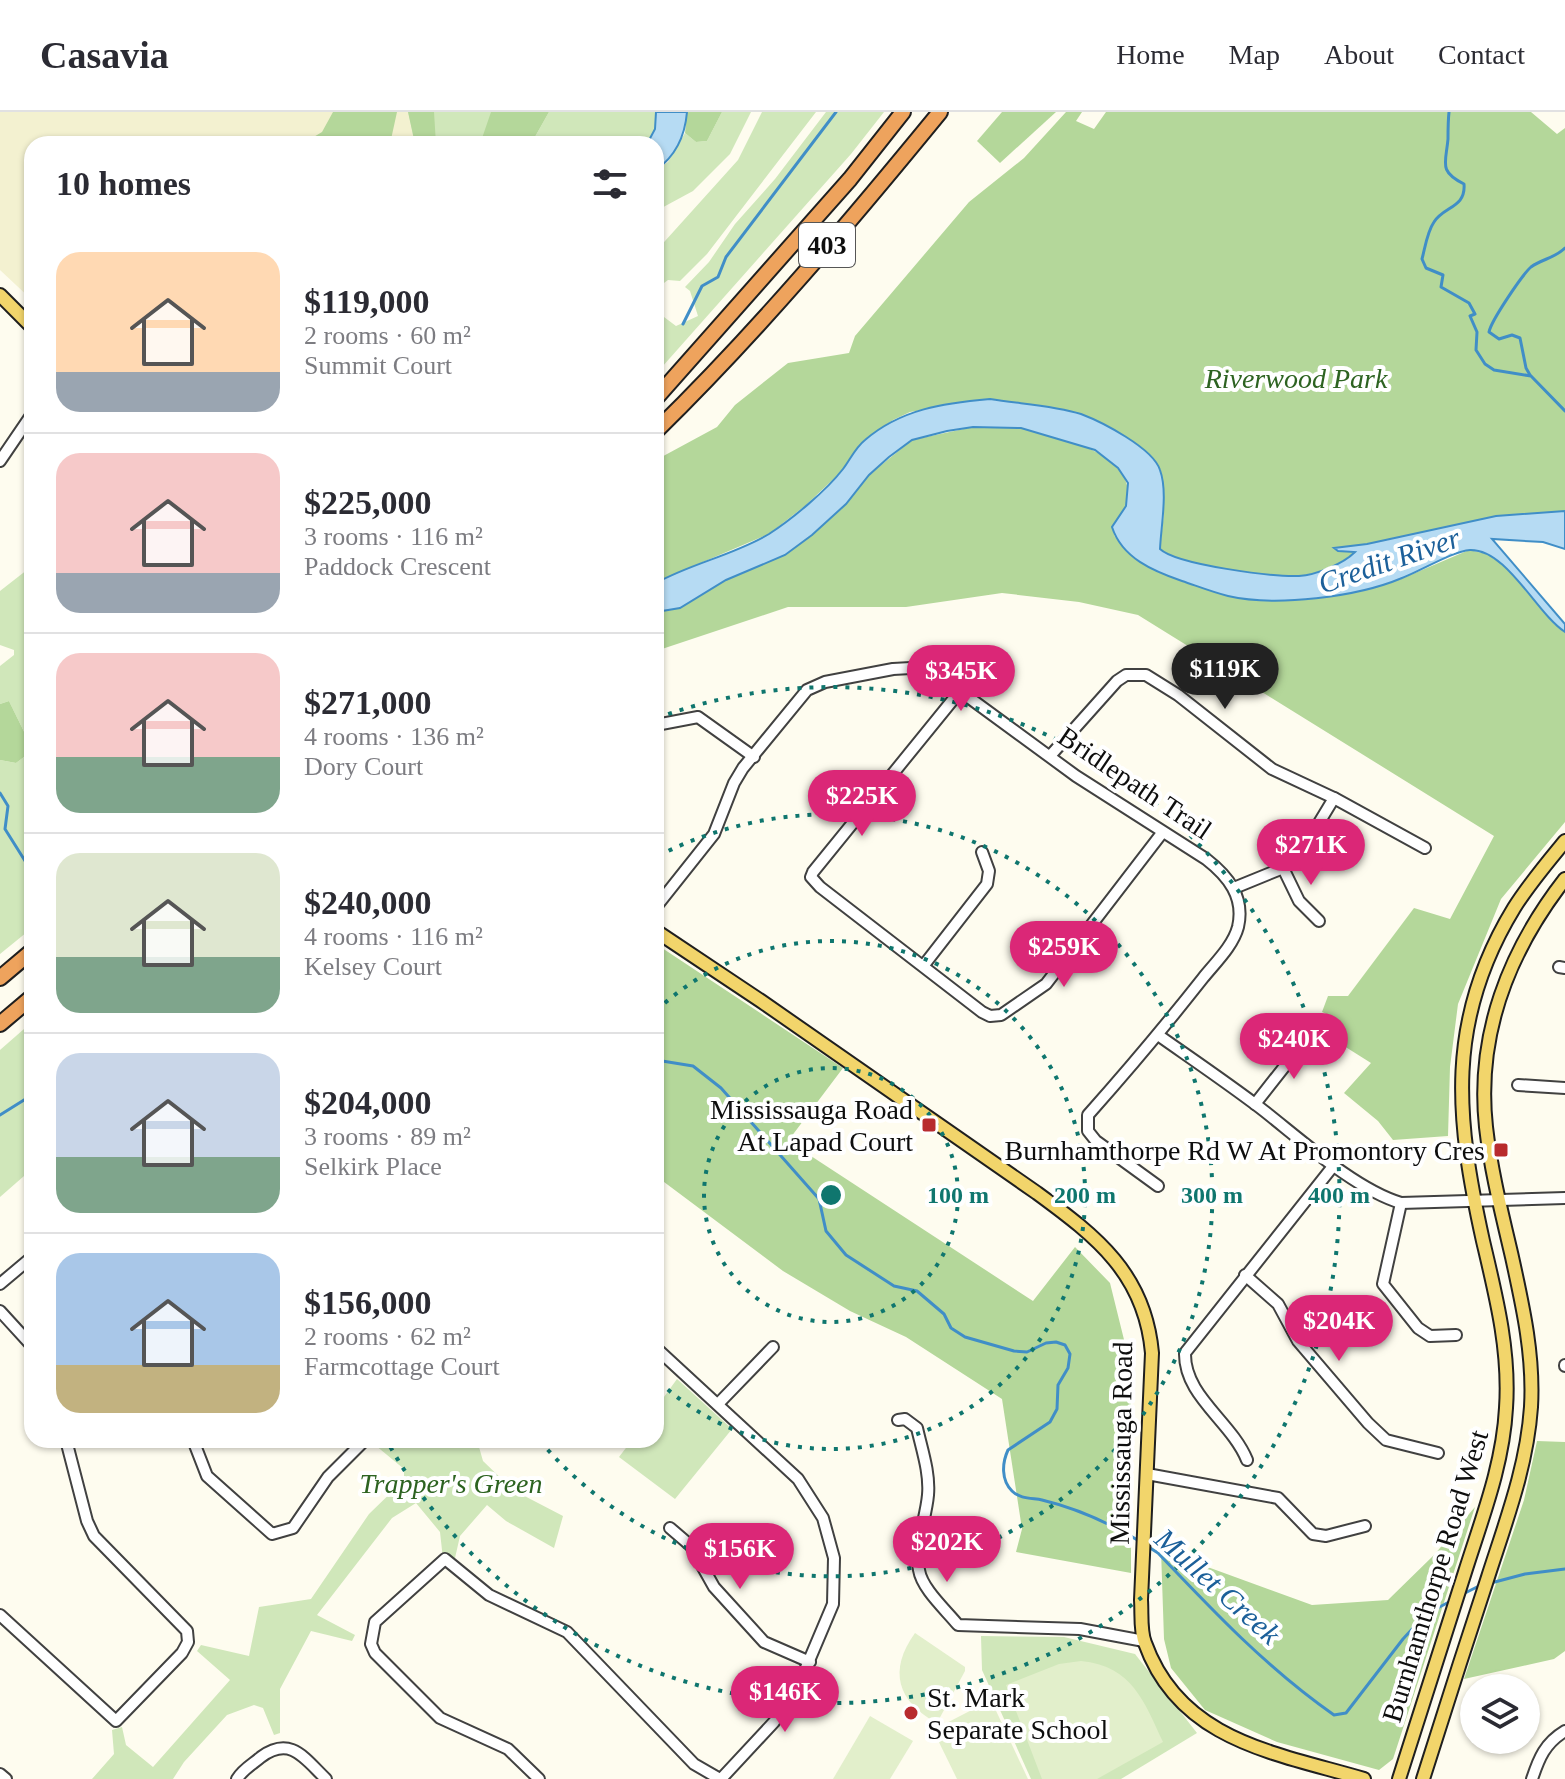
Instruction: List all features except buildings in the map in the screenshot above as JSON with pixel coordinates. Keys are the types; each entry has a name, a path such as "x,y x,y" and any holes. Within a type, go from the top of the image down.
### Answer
{"highway":[{"name":"403","path":"664,389 850,179 903,112"},
{"name":"403","path":"664,423 694,394 878,188 940,112"},
{"path":"0,978 24,958"},
{"path":"0,1024 24,1004"}],"main road":[{"path":"0,295 24,319"},
{"name":"Burnhamthorpe Road West","path":"1399,1779 1481,1522 1502,1444 1507,1387 1501,1320 1465,1149 1461,1099 1463,1052 1484,969 1502,929 1522,896 1565,841"},
{"name":"Burnhamthorpe Road West","path":"1423,1779 1504,1529 1525,1451 1531,1380 1525,1318 1499,1201 1485,1115 1485,1068 1504,982 1535,920 1565,879"},
{"name":"Mississauga Road","path":"664,936 1025,1184 1100,1242 1114,1258 1137,1295 1149,1333 1152,1391 1142,1560 1144,1641 1173,1691 1192,1714 1222,1734 1296,1760 1364,1779"}],"street":[{"path":"0,461 24,426"},
{"name":"Bridlepath Trail","path":"664,897 714,834 734,783 807,690 816,684 911,668 960,691 1050,756 1223,872 1234,888"},
{"path":"1050,756 1117,681 1126,675 1146,675 1178,695 1272,769 1334,798 1425,848"},
{"path":"960,691 811,877 982,1012 990,1016 1001,1015 1046,984 1162,833"},
{"path":"664,723 698,717 754,757"},
{"path":"1158,1186 1096,1141 1088,1131 1088,1115 1158,1035 1228,946 1238,928 1239,911 1234,888 1283,868 1302,851 1334,798"},
{"path":"924,965 987,884 989,871 982,852"},
{"path":"1283,868 1299,901 1319,921"},
{"path":"1158,1035 1334,1165 1387,1199 1401,1203 1565,1198"},
{"path":"1255,1104 1307,1038"},
{"path":"1518,1085 1565,1088"},
{"path":"1247,1460 1239,1442 1191,1384 1185,1368 1185,1353 1334,1165"},
{"path":"1401,1203 1383,1284 1418,1328 1430,1336 1456,1335"},
{"path":"0,1284 24,1264"},
{"path":"1245,1275 1278,1304 1298,1341 1386,1440 1438,1453"},
{"path":"0,1311 24,1337"},
{"path":"718,1404 773,1347"},
{"path":"539,1779 508,1749 440,1718 375,1653 371,1644 375,1622 445,1559 489,1595 567,1632 581,1643 694,1764 721,1779 788,1704 810,1662 833,1604 834,1558 826,1527 798,1479 664,1355"},
{"path":"898,1420 905,1419 917,1428 926,1467 929,1490 920,1540 919,1570 923,1582 958,1625 1080,1629 1144,1641"},
{"path":"0,1615 116,1721 182,1653 188,1642 187,1631 94,1536 87,1521 68,1448"},
{"path":"196,1448 207,1476 272,1534 293,1528 328,1477 357,1448"},
{"path":"1147,1474 1278,1498 1313,1534 1326,1536 1365,1526"},
{"path":"670,1528 691,1546 714,1587 764,1642 810,1662"},
{"path":"1532,1779 1541,1753 1552,1739 1565,1731"},
{"path":"237,1779 269,1752 287,1747 297,1751 326,1779"},
{"path":"0,1774 6,1779"}],"shaded area":[{"path":"0,112 408,112 413,136 24,136 24,292 0,270"}],"green space":[{"path":"333,112 397,112 392,136 315,136 322,132"},
{"path":"408,112 519,112 494,136 413,136"},
{"path":"408,112 434,112 436,136 413,136"},
{"path":"491,112 549,112 536,136 483,136"},
{"path":"549,112 656,112 651,136 536,136"},
{"path":"687,112 722,112 707,141 696,142 685,133"},
{"path":"722,112 751,112 730,154 693,191 664,207 664,165 685,133 696,142 707,141"},
{"path":"762,112 816,112 707,254 680,281 668,280 664,283 664,242 738,160"},
{"path":"826,112 884,112 851,154 664,365 664,317 676,326 698,316 690,291 685,287 709,262 735,224 775,179"},
{"path":"1002,112 1056,112 1000,163 977,141"},
{"name":"Riverwood Park","path":"1066,112 1082,112 1076,121 1094,129 1106,112 1531,112 1557,134 1565,128 1565,511 1496,516 1335,548 1356,551 1330,567 1299,576 1249,573 1205,565 1160,549 1164,513 1161,471 1135,443 1081,414 990,399 910,412 893,420 864,440 842,471 769,534 664,579 664,456 717,427 735,405 788,363 849,353 855,336 969,202 1024,158"},
{"path":"1004,426 1056,436 1094,451 1110,461 1122,474 1128,489 1126,506 1112,527 1115,537 1280,601 1369,588 1401,579 1469,550 1487,554 1506,567 1554,624 1565,632 1565,822 1501,899 1458,1004 1450,1067 1448,1136 1393,1140 1378,1121 1344,1093 1371,1063 1344,1046 1338,1026 1322,1012 1328,996 1348,996 1414,908 1450,919 1494,836 1138,615 1079,602 1002,593 906,607 788,607 664,648 664,610 680,607 726,580 785,555 812,535 846,504 869,475 912,440 973,427"},
{"path":"24,572 24,732 9,701 0,704 0,666 14,655 14,650 0,645 0,591"},
{"path":"9,701 24,732 24,757 16,763 0,760 0,704"},
{"path":"24,757 24,934 0,954 0,760 16,763"},
{"path":"664,949 843,1068 788,1141 1033,1301 1075,1247 1110,1283 1131,1368 1131,1573 1016,1552 1022,1529 1002,1399 906,1337 850,1311 783,1271 664,1182"},
{"path":"24,1029 24,1176 0,1197 0,1050"},
{"path":"677,1379 732,1429 675,1499 619,1457 626,1448 664,1448 664,1397"},
{"path":"1537,1441 1565,1442 1565,1651 1554,1659 1486,1674 1466,1674 1524,1500"},
{"name":"Trapper's Green","path":"379,1448 479,1448 483,1461 513,1490 563,1516 554,1548 506,1521 487,1505 460,1536 455,1558 443,1559 440,1532 416,1503 392,1518 317,1615 355,1635 352,1641 311,1631 280,1689 280,1733 274,1735 263,1708 254,1705 227,1715 184,1762 173,1779 92,1779 114,1754 112,1730 122,1727 126,1745 153,1767 230,1680 197,1651 201,1645 249,1656 259,1607 311,1599 369,1514 404,1480 404,1469"},
{"path":"1475,1507 1393,1759 1379,1770 1277,1742 1205,1710 1171,1668 1164,1639 1161,1550 1312,1605 1388,1600 1434,1555"},
{"path":"915,1633 965,1667 937,1723 913,1705 901,1684 901,1660"},
{"path":"981,1636 1064,1637 1135,1654 1197,1733 1121,1779 1031,1779 982,1670"},
{"path":"1081,1661 1098,1664 1124,1678 1142,1700 1163,1742 1097,1779 1042,1779 1006,1685 1059,1664"},
{"path":"991,1700 1028,1779 957,1779 933,1730"},
{"path":"870,1716 913,1741 890,1779 833,1779"}],"water":[{"path":"656,112 687,112 678,145 664,163 664,136 651,136"},
{"name":"Credit River","path":"990,399 1048,407 1081,414 1113,429 1148,453 1160,470 1164,499 1160,549 1185,560 1226,569 1287,576 1306,575 1336,565 1355,552 1334,548 1367,544 1496,516 1565,511 1565,549 1543,542 1492,539 1565,624 1565,632 1509,570 1484,552 1470,550 1384,585 1316,598 1247,599 1171,577 1140,562 1117,538 1112,527 1126,506 1128,483 1118,468 1095,450 1021,428 973,427 912,440 869,475 846,504 812,535 785,555 726,580 680,608 664,611 664,579 742,548 778,528 828,486 865,440 893,421 924,409"}],"waterway":[{"path":"683,324 702,286 718,277 726,257 836,112"},
{"path":"1449,112 1446,166 1450,175 1464,184 1464,192 1462,198 1434,222 1422,259 1426,268 1443,275 1441,287 1469,303 1475,314 1470,316 1477,332 1476,350 1485,364 1494,370 1531,376 1565,411"},
{"path":"1530,375 1520,338 1512,335 1499,339 1489,332 1514,288 1531,267 1565,248"},
{"name":"Mullet Creek","path":"0,793 8,806 5,829 24,859"},
{"name":"Mullet Creek","path":"664,1061 693,1066 721,1088 819,1199 826,1231 846,1255 894,1286 917,1291 944,1314 951,1328 965,1337 1014,1351 1027,1352 1046,1343 1065,1345 1070,1354 1068,1368 1058,1385 1057,1409 1050,1422 1008,1450 1004,1477 1019,1496 1080,1512 1141,1542"},
{"path":"0,1115 24,1100"},
{"name":"Mullet Creek","path":"1147,1546 1158,1553 1264,1659 1334,1715 1346,1713 1426,1614 1451,1601"},
{"name":"Mullet Creek","path":"1491,1583 1525,1574 1565,1569"},
{"name":"Mullet Creek","path":"1461,1595 1479,1586"}],"place":[{"name":"Mississauga Road At Lapad Court","path":"929,1125"},
{"name":"Burnhamthorpe Rd W At Promontory Cres","path":"1501,1150"},
{"name":"St. Mark Separate School","path":"911,1713"}]}
